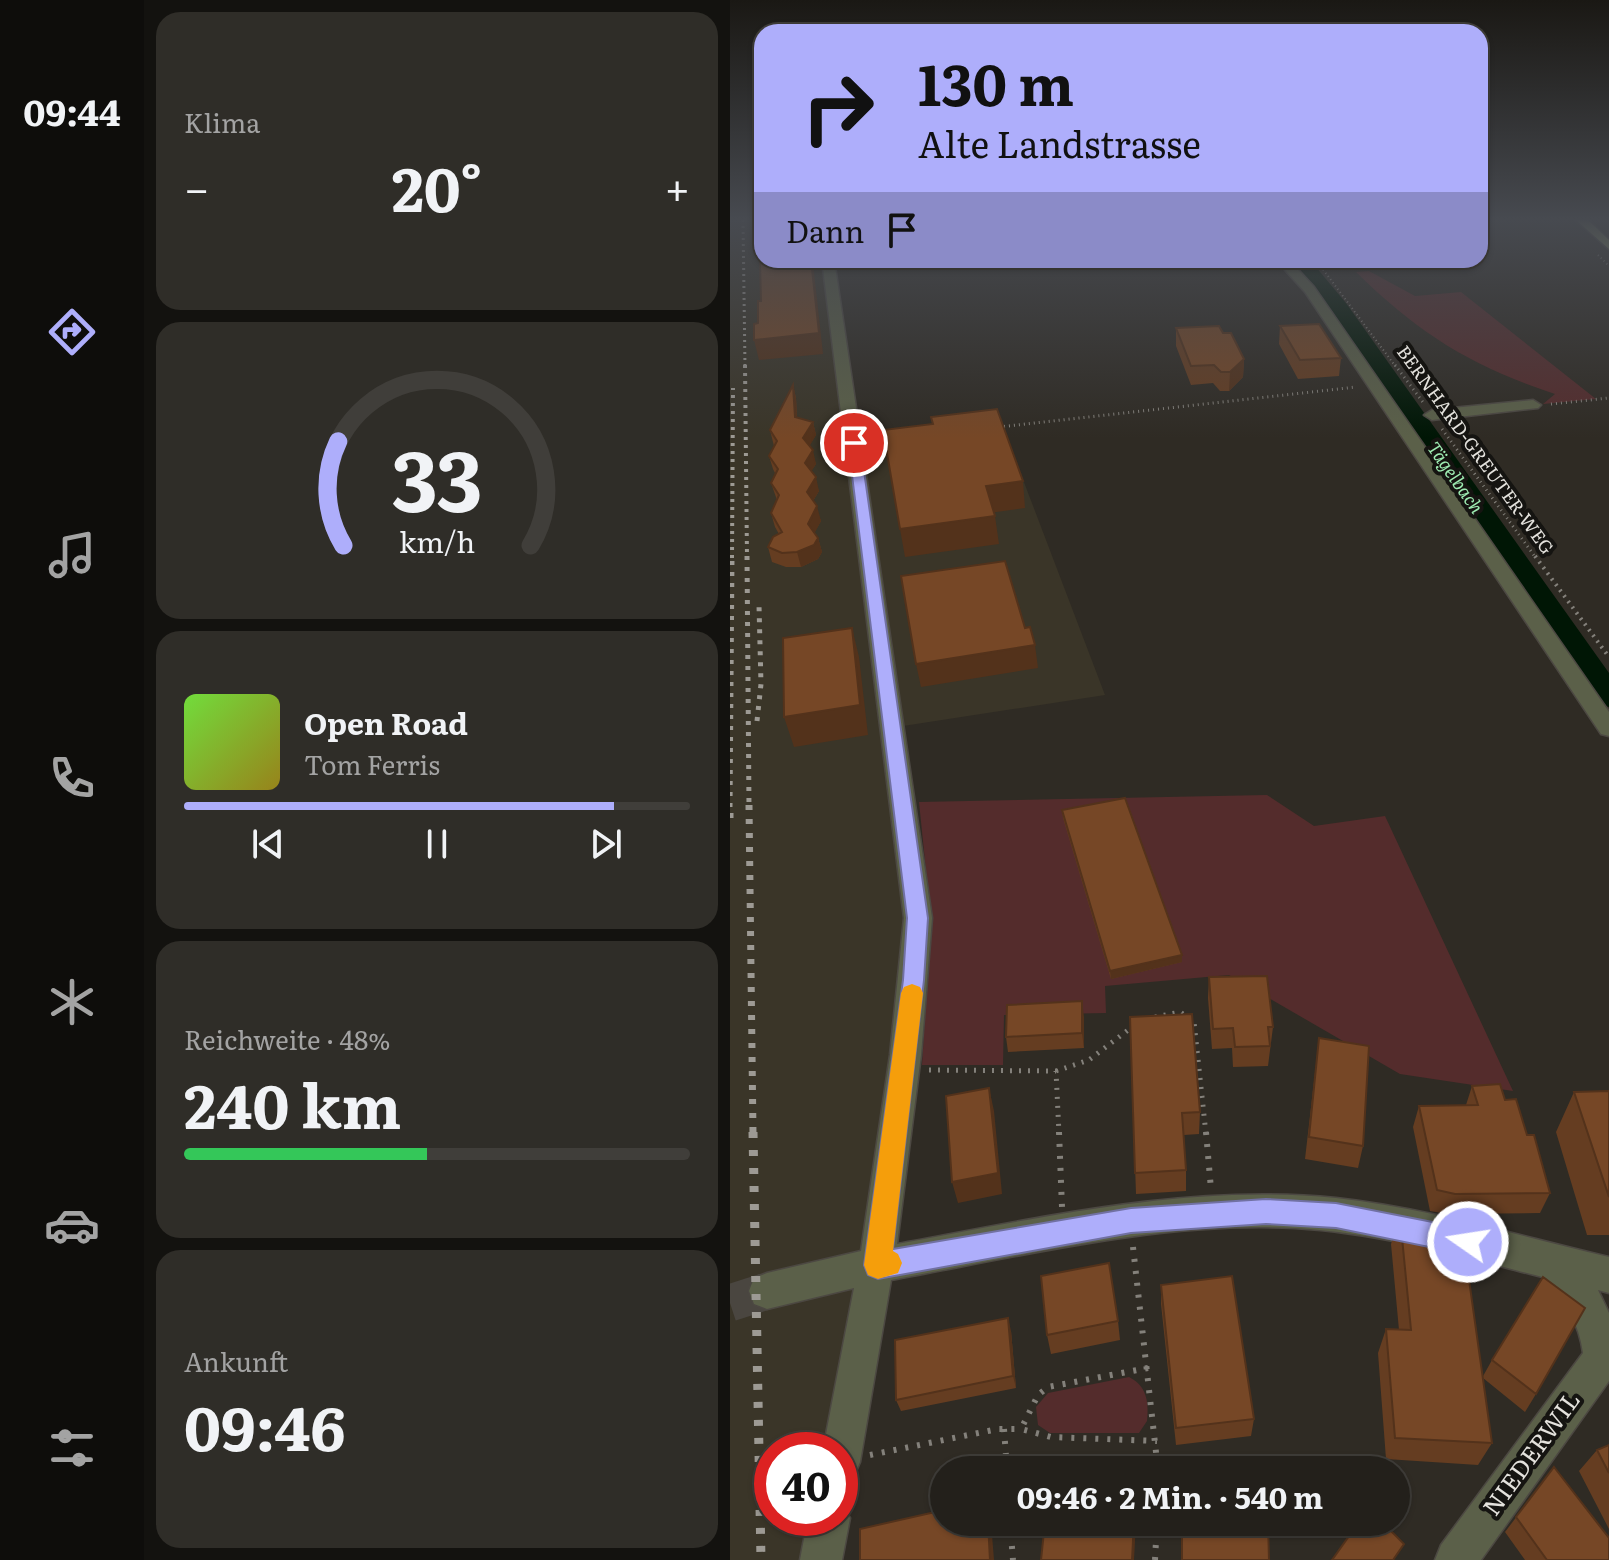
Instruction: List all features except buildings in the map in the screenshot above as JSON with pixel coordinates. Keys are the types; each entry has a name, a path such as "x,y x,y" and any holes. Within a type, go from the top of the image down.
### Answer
{"street":[{"path":"833,293 918,918 878,1265 846,1432"},
{"path":"1312,293 1609,729"},
{"path":"1432,415 1533,405"},
{"path":"767,1291 878,1265 1131,1221 1266,1211 1336,1215 1409,1228 1609,1275"},
{"path":"1558,1264 1595,1316 1606,1352"},
{"name":"NIEDERWIL","path":"1456,1560 1606,1352"},
{"path":"821,1560 826,1536"}],"path":[{"name":"BERNHARD-GREUTER-WEG","path":"1341,293 1609,657"},
{"path":"992,428 1376,385"},
{"path":"1533,405 1609,398"},
{"path":"854,443 898,438"},
{"path":"1149,1019 1180,1012 1194,1022 1199,1047 1213,1213"},
{"path":"902,1070 1056,1071 1089,1060 1137,1024"},
{"path":"1056,1071 1062,1196"},
{"path":"1132,1241 1158,1456"},
{"path":"1021,1429 1031,1407 1048,1387 1148,1368"},
{"path":"858,1458 1004,1429 1021,1429 1051,1437 1157,1441"},
{"path":"1004,1429 1006,1456"},
{"path":"1011,1536 1013,1560"},
{"path":"1155,1560 1156,1536"}],"shaded area":[{"path":"730,293 833,293 854,443 1003,427 1105,695 903,726 918,918 843,1432 754,1432 754,1536 826,1536 821,1560 730,1560"},
{"path":"1409,293 1415,296 1462,293 1596,399 1543,404 1555,394 1497,372 1448,346 1379,294"},
{"path":"1267,795 1314,826 1385,816 1513,1091 1400,1074 1229,975 1105,986 1106,1013 1004,1015 1003,1065 922,1065 931,920 919,802"},
{"path":"1129,1377 1140,1385 1147,1401 1147,1421 1139,1433 1050,1433 1038,1425 1036,1407 1048,1393"}],"waterway":[{"name":"Tägelbach","path":"1328,293 1609,697"}],"tunnel":[{"path":"730,1303 767,1291"}],"railway":[{"path":"744,293 745,367"},
{"path":"745,365 747,558"},
{"path":"732,558 733,388"},
{"path":"730,807 732,556"},
{"path":"747,556 749,807"},
{"path":"757,721 761,684 759,605"},
{"path":"749,805 753,1134"},
{"path":"730,807 730,818"},
{"path":"753,1132 761,1560"}],"slow traffic":[{"path":"889,1263 878,1265 912,993"}],"route":[{"path":"854,443 918,918 914,980 878,1265 1131,1221 1266,1211 1336,1215 1468,1242"}]}
